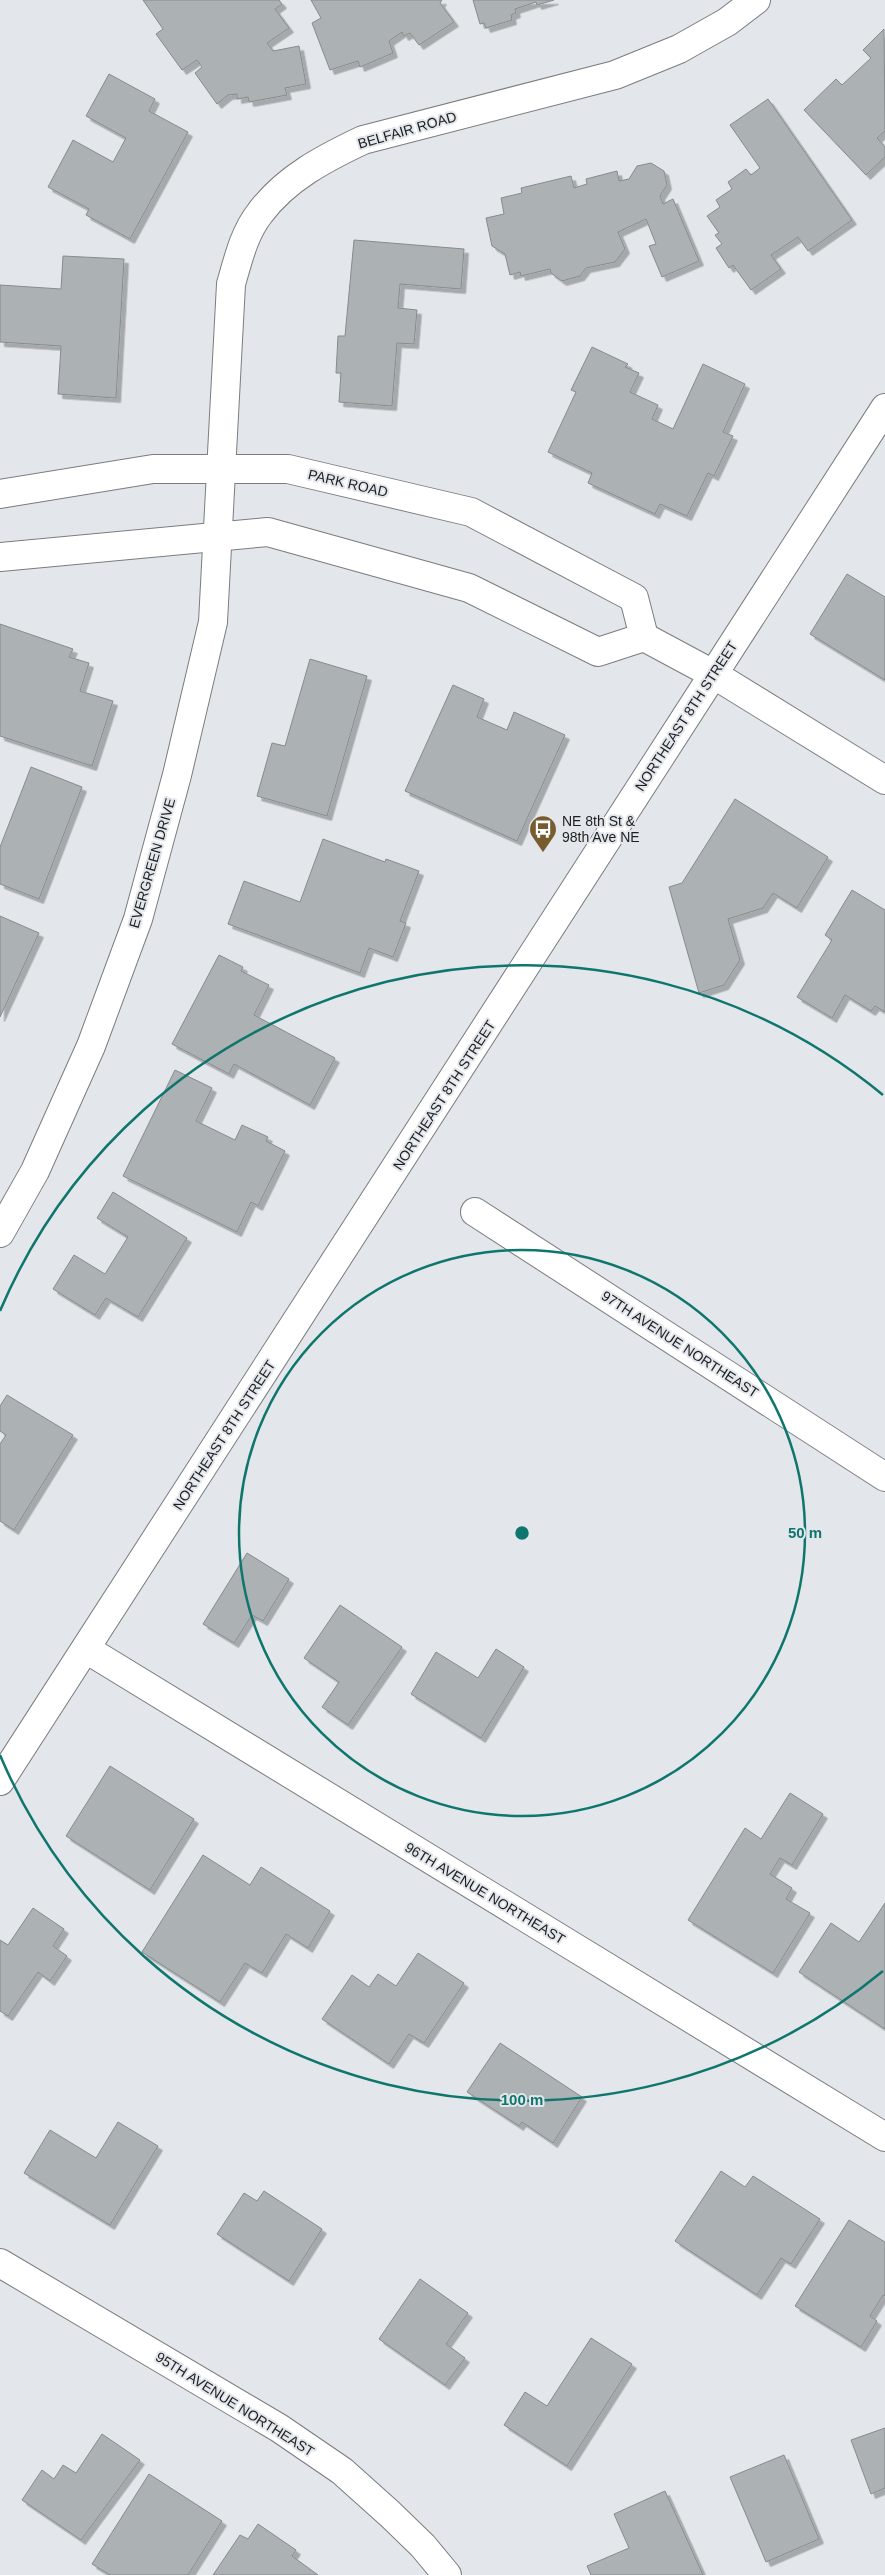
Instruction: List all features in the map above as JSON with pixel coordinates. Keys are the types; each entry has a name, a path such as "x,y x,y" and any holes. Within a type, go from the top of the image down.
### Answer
{"street":[{"name":"BELFAIR ROAD","path":"221,469 231,284 240,250 259,214 289,182 326,158 363,140 615,75 678,49 727,22 756,0"},
{"name":"NORTHEAST 8TH STREET","path":"0,1781 885,408"},
{"name":"PARK ROAD","path":"0,494 153,469 288,469 471,512 634,598 644,637"},
{"name":"EVERGREEN DRIVE","path":"0,1233 36,1171 87,1055 138,919 177,775 213,622 221,469"},
{"path":"0,556 268,532 469,588 598,652 644,637 713,674 885,780"},
{"name":"97TH AVENUE NORTHEAST","path":"475,1212 885,1477"},
{"name":"96TH AVENUE NORTHEAST","path":"86,1649 885,2137"},
{"name":"95TH AVENUE NORTHEAST","path":"0,2263 271,2423 342,2471 423,2546 447,2575"}],"building":[{"path":"143,0 279,0 282,4 275,9 289,28 267,43 273,51 299,46 306,84 285,88 287,95 249,102 248,97 237,99 237,94 228,95 217,104 195,73 202,67 197,60 182,70 156,34 163,29"},
{"path":"311,0 442,0 440,3 454,22 419,45 410,33 404,36 402,32 389,41 393,53 360,67 358,61 330,70 312,23 321,18"},
{"path":"473,0 554,0 537,5 536,2 515,9 516,13 511,15 512,20 486,28 484,23 480,24"},
{"path":"884,29 885,131 877,138 885,147 885,157 866,175 804,110 836,79 842,85 871,58 863,50"},
{"path":"109,74 155,99 149,111 188,132 130,239 86,215 89,209 48,187 73,140 113,162 126,138 86,116"},
{"path":"768,99 852,220 808,251 798,237 771,255 781,269 751,290 733,265 729,268 716,248 722,244 715,235 719,233 707,216 720,207 716,200 732,189 728,182 746,169 751,175 760,168 730,125"},
{"path":"651,163 664,171 667,185 660,196 663,204 673,199 699,261 662,277 649,246 656,244 646,219 618,232 625,249 615,262 586,268 580,276 562,281 551,273 550,269 521,276 520,272 510,275 505,254 492,246 486,218 504,214 501,198 522,193 521,188 571,176 574,188 587,184 586,179 617,171 619,181 629,179 637,166"},
{"path":"354,240 464,249 461,289 400,284 398,308 417,310 414,344 397,343 392,406 339,402 341,373 336,373 338,336 345,336"},
{"path":"63,256 124,259 116,398 58,394 61,346 0,342 0,285 61,289"},
{"path":"592,347 628,364 625,367 639,373 630,392 658,405 652,419 673,429 703,364 745,384 723,432 733,436 714,476 708,473 687,516 660,504 655,514 588,483 592,473 548,452 576,392 571,390"},
{"path":"847,574 885,597 885,680 810,634"},
{"path":"0,624 73,649 69,657 89,663 80,691 113,701 92,766 0,736"},
{"path":"310,659 367,676 327,816 257,796 272,743 285,746"},
{"path":"453,685 484,699 477,717 507,730 514,712 565,735 517,841 405,791"},
{"path":"31,767 82,787 39,899 0,884 0,847"},
{"path":"735,799 828,857 797,908 773,893 763,908 728,919 740,960 724,985 699,993 669,887 682,883"},
{"path":"323,839 385,862 386,859 419,871 400,921 406,923 393,957 369,948 360,973 228,924 244,881 300,902"},
{"path":"852,890 885,910 885,1012 875,1006 871,1011 845,995 832,1018 797,997 832,940 825,935"},
{"path":"0,916 39,933 0,1017"},
{"path":"219,955 243,967 241,971 269,985 254,1015 335,1058 310,1105 234,1064 229,1074 172,1044"},
{"path":"175,1070 212,1088 196,1121 235,1140 242,1125 268,1137 266,1141 285,1151 258,1206 251,1202 237,1232 123,1176"},
{"path":"113,1192 187,1238 138,1317 106,1298 95,1315 53,1289 74,1255 105,1274 128,1237 97,1218"},
{"path":"7,1395 73,1435 14,1530 0,1521 0,1444 6,1435 0,1431 0,1406"},
{"path":"247,1553 289,1579 263,1621 252,1615 234,1643 203,1624"},
{"path":"340,1605 402,1647 348,1725 322,1707 339,1682 304,1658"},
{"path":"496,1649 524,1667 481,1738 411,1694 436,1652 478,1678"},
{"path":"110,1766 194,1819 150,1890 66,1836"},
{"path":"790,1793 823,1814 792,1865 780,1858 770,1874 792,1888 786,1899 810,1913 773,1973 688,1920 745,1828 761,1839"},
{"path":"203,1855 250,1885 261,1867 330,1911 308,1948 286,1934 262,1973 245,1963 220,2002 142,1952"},
{"path":"885,1903 885,2029 799,1972 831,1923 859,1942"},
{"path":"33,1908 64,1929 53,1946 67,1956 50,1981 38,1972 8,2016 0,2011 0,1940 8,1945"},
{"path":"418,1953 464,1983 424,2043 409,2034 389,2064 322,2019 352,1975 369,1987 378,1974 396,1986"},
{"path":"500,2043 582,2097 553,2143 522,2122 519,2126 467,2092"},
{"path":"118,2122 158,2146 110,2225 24,2173 50,2130 96,2158"},
{"path":"721,2171 745,2187 753,2176 820,2219 791,2264 781,2258 757,2295 675,2241"},
{"path":"264,2191 322,2229 289,2281 217,2234 244,2193 257,2201"},
{"path":"849,2220 885,2242 885,2296 883,2295 870,2316 877,2321 861,2347 795,2306"},
{"path":"420,2279 468,2313 446,2344 465,2358 445,2385 379,2339"},
{"path":"591,2338 632,2364 567,2466 504,2425 525,2392 547,2406"},
{"path":"885,2428 885,2488 871,2494 851,2440"},
{"path":"102,2434 140,2460 81,2540 22,2500 42,2470 54,2479 63,2465 76,2473"},
{"path":"784,2455 819,2539 766,2562 730,2477"},
{"path":"149,2474 222,2521 188,2575 110,2575 92,2564"},
{"path":"665,2491 703,2575 591,2575 587,2566 629,2548 614,2514"},
{"path":"258,2524 296,2550 292,2556 318,2575 213,2575 240,2535 248,2539"}],"place":[{"name":"NE 8th St & 98th Ave NE","path":"543,853"}]}
